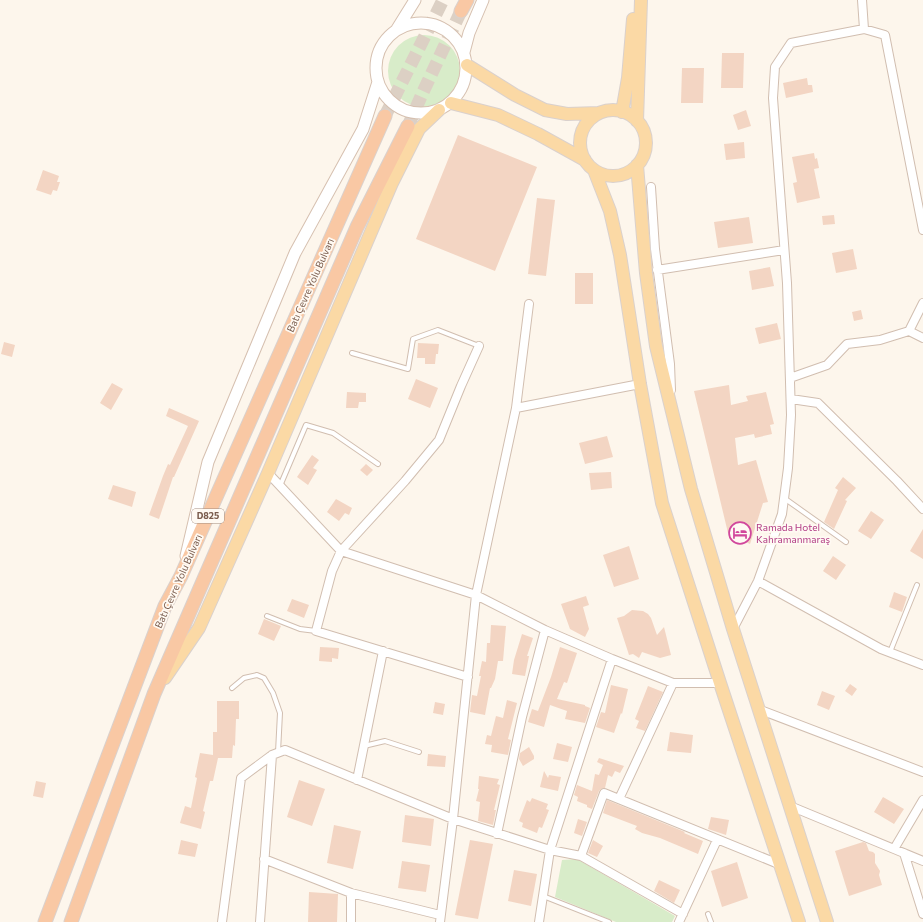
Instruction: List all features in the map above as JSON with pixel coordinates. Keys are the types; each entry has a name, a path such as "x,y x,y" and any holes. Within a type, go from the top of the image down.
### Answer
{"highway":[{"name":"Batı Çevre Yolu Bulvarı","path":"45,922 165,606 181,576 385,116"},
{"name":"Batı Çevre Yolu Bulvarı","path":"71,922 154,694 357,227 408,126"}],"main road":[{"path":"416,0 397,29 386,39 379,52 376,67 378,82 385,95 396,105 409,112 424,113 439,110"},
{"path":"464,52 469,33 483,0"},
{"path":"622,112 628,78 634,0"},
{"path":"637,121 641,0"},
{"path":"154,694 199,628 268,473 392,183 419,129 439,110 450,103 460,92 465,80 467,66 464,52 457,40 448,31 436,25 423,22 410,24 397,29"},
{"path":"467,66 515,95 545,110 567,114 599,113 612,110 632,116 641,126 645,139 644,153 637,165 627,173 620,175 607,175 594,170"},
{"path":"181,576 208,462 295,253 363,129 378,82"},
{"path":"450,103 498,115 538,134 585,160 594,170 610,211 620,255 640,384 662,503 799,922"},
{"path":"585,160 580,147 582,134 588,122 599,113"},
{"path":"637,165 646,272 656,346 691,490 732,629 827,922"}],"street":[{"path":"862,0 864,29"},
{"path":"732,629 758,581 782,514 788,468 791,399 784,250 773,98 775,67 791,44 864,29 885,34 923,230"},
{"path":"651,187 655,248 670,364 671,409"},
{"path":"658,270 784,250"},
{"path":"910,331 923,303"},
{"path":"264,859 351,892 440,919 453,819 476,595 516,408 529,304"},
{"path":"790,378 826,365 847,344 880,340 910,331 923,338"},
{"path":"468,677 316,631 332,571 341,551 405,481 439,440 478,346"},
{"path":"516,408 640,384"},
{"path":"791,399 818,403 897,481 923,509"},
{"path":"268,473 341,551 476,595 545,630 673,683 720,683"},
{"path":"758,581 881,649 923,666"},
{"path":"497,834 522,717 545,630"},
{"path":"357,780 383,651"},
{"path":"539,922 550,850 612,659"},
{"path":"619,800 673,683"},
{"path":"758,708 923,772"},
{"path":"222,922 241,778 275,754 285,750 453,819 550,850 581,856 683,914"},
{"path":"260,922 264,859 275,754"},
{"path":"581,856 604,793 781,865"},
{"path":"894,849 923,800"},
{"path":"790,806 923,861"},
{"path":"679,922 717,840"},
{"path":"904,853 923,914"},
{"path":"351,892 351,922"}],"lane":[{"path":"352,353 408,369 413,339 438,330 478,346"},
{"path":"280,486 306,425 333,433 378,464"},
{"path":"784,498 846,542"},
{"path":"890,652 917,585"},
{"path":"267,616 300,629 316,631"},
{"path":"232,688 244,678 257,675 264,678 273,693 280,713 275,754"},
{"path":"364,746 385,741 419,752"},
{"path":"543,896 609,922"},
{"path":"708,914 711,922"}],"green space":[{"path":"424,35 444,41 454,51 460,71 454,91 444,101 424,107 404,101 394,91 388,71 394,51 404,41"},
{"path":"577,859 675,916 672,922 616,922 555,897 562,860"}],"building":[{"path":"722,53 744,53 743,88 721,88"},
{"path":"682,68 704,68 703,103 681,103"},
{"path":"807,78 808,85 812,85 813,92 786,98 783,83"},
{"path":"746,110 751,126 738,130 733,115"},
{"path":"458,135 537,167 495,271 416,239"},
{"path":"744,142 745,158 726,160 724,144"},
{"path":"814,153 815,159 817,158 819,168 814,169 820,198 797,203 793,183 797,182 792,157"},
{"path":"43,170 59,176 57,182 60,182 57,191 53,190 51,195 36,190"},
{"path":"537,198 555,200 546,276 528,274"},
{"path":"834,215 835,224 823,225 822,216"},
{"path":"749,217 753,243 718,248 714,222"},
{"path":"853,249 857,269 836,273 832,253"},
{"path":"770,267 774,286 752,290 749,271"},
{"path":"575,273 593,273 593,304 575,304"},
{"path":"861,310 863,319 854,321 852,312"},
{"path":"777,323 781,339 759,344 755,328"},
{"path":"4,342 15,345 12,357 1,354"},
{"path":"418,343 439,344 435,364 425,364 425,358 417,358"},
{"path":"416,379 438,388 430,408 408,399"},
{"path":"112,383 123,389 111,410 100,403"},
{"path":"729,385 731,405 748,401 746,396 766,392 774,424 770,425 772,434 755,438 754,434 735,438 738,465 756,460 768,502 763,503 750,544 728,533 694,391"},
{"path":"347,392 366,393 366,402 359,402 358,408 346,408"},
{"path":"169,408 199,421 173,477 159,519 149,515 168,464 170,465 188,426 166,416"},
{"path":"607,436 613,457 585,464 579,443"},
{"path":"312,455 319,460 313,468 317,470 308,485 297,477"},
{"path":"366,464 373,470 367,476 360,470"},
{"path":"611,472 612,488 591,490 589,473"},
{"path":"843,477 856,488 845,500 847,501 834,529 824,522 838,490 835,488"},
{"path":"113,485 136,492 132,507 108,499"},
{"path":"336,499 352,508 349,515 345,513 339,521 327,512"},
{"path":"871,511 884,520 871,539 858,531"},
{"path":"923,529 923,559 910,551"},
{"path":"629,546 639,579 614,587 603,555"},
{"path":"833,556 846,565 836,580 823,571"},
{"path":"894,592 907,597 902,612 889,607"},
{"path":"586,596 589,605 583,607 589,629 585,637 570,629 561,604"},
{"path":"292,599 309,605 304,618 287,611"},
{"path":"632,610 643,611 648,614 657,635 664,627 671,655 660,658 642,652 639,658 633,654 629,655 617,618 624,616"},
{"path":"264,619 281,626 274,641 258,634"},
{"path":"491,625 506,626 503,661 498,661 495,679 490,688 485,715 470,712 472,695 477,696 482,661 486,662 487,643 490,643"},
{"path":"522,634 533,638 527,656 529,656 525,676 512,674 514,660"},
{"path":"320,647 339,648 338,659 332,658 332,662 319,661"},
{"path":"560,647 577,653 567,683 564,682 557,699 585,705 590,708 585,723 565,719 567,711 550,705 544,727 528,722 532,709 538,711 551,677"},
{"path":"850,684 857,689 852,696 845,691"},
{"path":"611,685 628,689 622,714 621,713 614,733 596,727 601,712 605,713"},
{"path":"648,686 663,692 645,731 636,728 639,721 635,719"},
{"path":"822,691 835,696 829,710 817,705"},
{"path":"507,700 517,703 508,739 511,740 508,755 491,752 492,745 485,744 487,735 491,736 496,716 503,718"},
{"path":"217,701 239,701 239,719 236,719 235,746 233,745 232,758 218,758 213,781 210,781 203,811 205,812 201,829 180,823 185,806 191,808 200,753 213,755 213,732 217,732"},
{"path":"435,702 445,704 443,715 433,713"},
{"path":"670,732 693,735 691,753 667,751"},
{"path":"557,743 572,747 568,762 553,759"},
{"path":"529,747 534,759 523,766 519,759 520,753"},
{"path":"428,754 446,756 445,767 427,766"},
{"path":"599,758 624,766 620,773 615,771 612,777 608,775 605,788 599,791 592,809 577,801 578,797 574,795 577,785 592,791 595,774 599,775 603,765 597,762"},
{"path":"544,771 548,778 549,775 561,777 558,791 540,787"},
{"path":"479,776 499,779 497,784 500,785 494,810 496,810 493,825 478,821 480,802 476,801 479,789"},
{"path":"299,780 325,789 312,826 287,817"},
{"path":"36,781 46,783 43,798 33,796"},
{"path":"883,797 904,809 894,824 874,812"},
{"path":"532,798 548,804 546,809 549,810 542,828 539,827 537,833 522,827 523,823 519,821 527,800 530,802"},
{"path":"607,800 685,832 684,833 703,841 698,854 660,838 642,833 635,829 637,826 603,813"},
{"path":"405,815 434,819 431,846 402,842"},
{"path":"711,817 729,820 726,835 708,829"},
{"path":"578,819 587,822 582,836 574,833"},
{"path":"334,825 361,831 353,869 327,863"},
{"path":"181,840 198,844 195,857 178,854"},
{"path":"470,840 493,844 478,919 455,915"},
{"path":"593,840 603,846 597,857 588,853"},
{"path":"863,842 866,843 869,851 875,854 875,863 880,871 879,875 882,885 849,896 835,851"},
{"path":"402,861 430,865 426,892 398,888"},
{"path":"737,862 748,898 722,907 711,871"},
{"path":"514,870 537,874 531,906 508,901"},
{"path":"659,880 680,890 674,903 654,891"},
{"path":"309,892 338,894 337,922 308,922"}],"tunnel":[{"path":"385,116 443,0"},
{"path":"408,126 461,11"}],"place":[{"name":"Ramada Hotel Kahramanmaraş","path":"740,533"}]}
